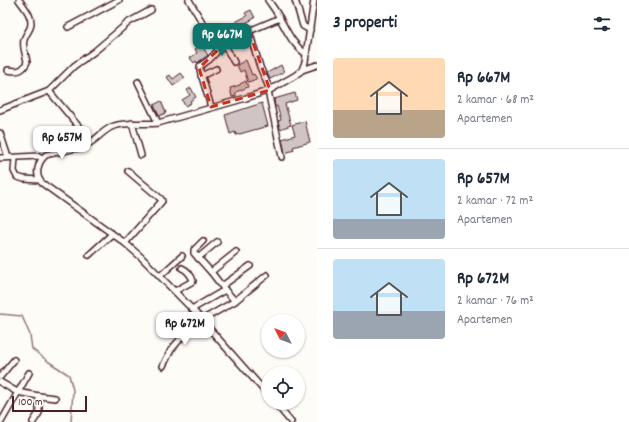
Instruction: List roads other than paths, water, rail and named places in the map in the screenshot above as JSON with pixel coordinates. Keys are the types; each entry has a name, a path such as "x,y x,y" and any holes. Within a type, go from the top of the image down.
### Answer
{"street":[{"path":"8,70 22,70 27,62 23,46 24,40 31,27 31,20 27,9 19,0"},
{"path":"68,27 119,0"},
{"path":"268,0 280,18 292,42 298,49 306,54"},
{"path":"295,0 303,26 310,30"},
{"path":"302,70 306,54 314,0"},
{"path":"190,2 218,49"},
{"path":"0,110 49,91 80,62 129,22 151,10"},
{"path":"211,107 201,76 200,66 209,60 218,49 238,34 280,18"},
{"path":"249,31 269,90 282,157"},
{"path":"224,44 234,62"},
{"path":"39,180 37,175 42,158 46,155 80,147 89,143 113,126 132,123 158,123 246,98 269,90 302,70 317,65"},
{"path":"201,76 216,69"},
{"path":"138,82 158,123"},
{"path":"49,91 84,133 89,143"},
{"path":"132,123 141,154"},
{"path":"0,133 8,157"},
{"path":"0,158 39,156 42,158"},
{"path":"16,158 14,171 17,177 39,180 125,243 192,309 261,387"},
{"path":"125,243 162,201 128,171"},
{"path":"89,255 112,234"},
{"path":"203,241 193,251 234,301"},
{"path":"198,258 217,242"},
{"path":"211,272 236,252"},
{"path":"160,276 182,256"},
{"path":"192,309 223,288 250,266"},
{"path":"175,291 193,282 190,275 184,268 182,268"},
{"path":"163,366 175,344 202,320 234,301 266,275"},
{"path":"0,377 14,360"},
{"path":"1,422 29,373"},
{"path":"0,382 17,392 55,398"},
{"path":"33,422 39,413 39,396"},
{"path":"281,410 291,422"}],"waterway":[{"path":"0,314 22,316 30,335 32,349 69,375 73,390 71,422"}]}
